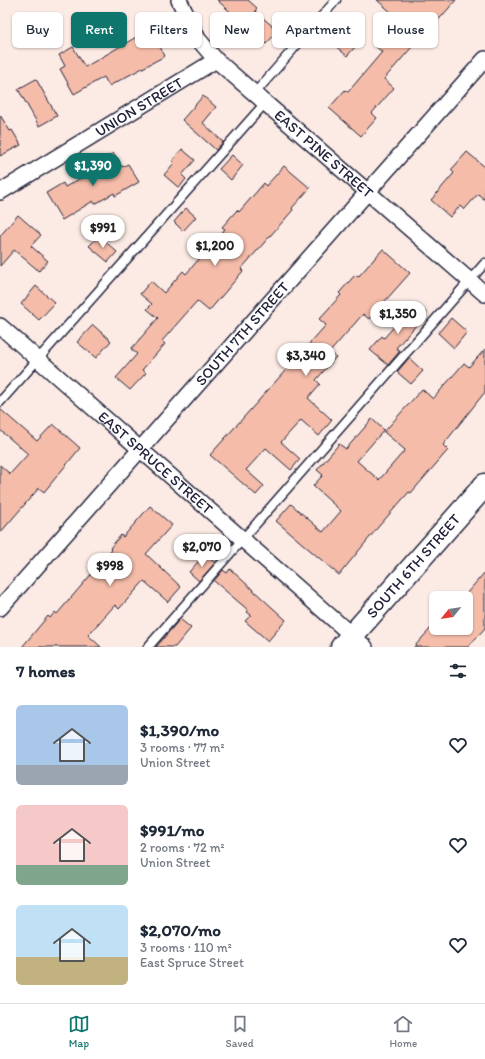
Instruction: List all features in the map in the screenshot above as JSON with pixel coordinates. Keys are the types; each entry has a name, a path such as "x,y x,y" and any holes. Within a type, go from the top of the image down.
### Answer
{"street":[{"name":"EAST PINE STREET","path":"179,0 198,39 216,60 485,294"},
{"name":"SOUTH 7TH STREET","path":"0,608 485,59"},
{"name":"UNION STREET","path":"0,192 216,60"},
{"name":"EAST SPRUCE STREET","path":"0,326 242,538 353,643"},
{"name":"SOUTH 6TH STREET","path":"353,643 485,486"}],"lane":[{"path":"0,402 261,98 336,0"},
{"path":"148,647 242,538 485,263"}],"building":[{"path":"217,0 248,0 257,8 255,11 256,12 230,12"},
{"path":"377,0 456,0 438,20 438,12 391,12"},
{"path":"264,19 272,26 272,38 266,44 264,42"},
{"path":"135,38 135,48 161,48 165,56 109,86 104,77 74,94 60,69 65,66 59,55 74,48 85,67 118,48 127,48 127,42"},
{"path":"338,48 354,48 347,56"},
{"path":"377,48 411,48 384,79 394,88 372,113 377,118 361,136 329,108 345,90 348,92 382,52"},
{"path":"36,79 57,116 39,126 18,89"},
{"path":"203,96 216,107 203,123 223,142 216,150 182,120"},
{"path":"0,115 10,131 12,130 21,145 0,156"},
{"path":"182,149 195,160 182,175 186,179 179,188 164,175 174,163 172,161"},
{"path":"467,152 485,167 485,200 478,194 464,210 460,206 450,217 431,200 454,173 451,170"},
{"path":"113,153 122,167 128,164 139,182 115,196 114,193 95,204 93,201 62,220 46,193 63,183 65,187 99,168 97,163"},
{"path":"232,155 243,165 231,180 219,169"},
{"path":"284,166 310,188 292,208 293,210 241,269 243,271 209,311 197,301 162,341 165,344 142,370 146,373 130,390 116,378 137,354 131,349 158,318 147,309 152,304 140,294 151,281 164,293 183,271 186,274 225,229 222,227 237,210 239,212 264,183 266,186"},
{"path":"186,208 196,217 183,231 174,222"},
{"path":"18,215 41,235 31,246 48,261 39,271 14,250 0,266 0,236"},
{"path":"99,236 117,252 108,262 89,246"},
{"path":"383,249 410,273 369,319 363,314 330,352 336,357 316,380 320,384 308,398 332,420 319,436 301,420 281,442 300,459 291,470 266,448 246,470 264,486 256,495 210,455 326,325 319,319 341,295 339,293 355,275 358,277"},
{"path":"36,286 55,303 39,320 21,304"},
{"path":"415,303 427,313 396,348 400,351 388,365 370,350 382,336 384,338"},
{"path":"451,318 467,332 454,348 438,333"},
{"path":"93,325 111,341 96,358 77,342"},
{"path":"485,349 485,392 443,445 448,450 411,493 409,492 379,526 339,575 276,521 291,504 323,532 341,511 313,486 323,475 317,470 339,444 346,449 372,419 384,430 357,461 379,480 405,450 384,432 422,389 433,399 464,363 469,367"},
{"path":"409,358 423,371 411,384 397,372"},
{"path":"0,409 37,441 53,424 80,448 44,492 39,488 0,533 0,465 10,474 28,454 0,430"},
{"path":"150,506 172,525 146,554 181,587 168,602 144,581 119,609 115,605 88,635 101,647 22,647 48,616 50,618 55,612 57,614 112,550 110,548 121,535 123,537"},
{"path":"205,554 215,563 199,581 189,572"},
{"path":"230,569 286,620 268,641 245,621 251,615 247,612 248,610 214,581 223,570 227,573"},
{"path":"485,572 485,628 468,647 414,647 429,630 429,635 473,635 473,591 469,591"},
{"path":"180,619 191,628 175,647 156,647"}]}
